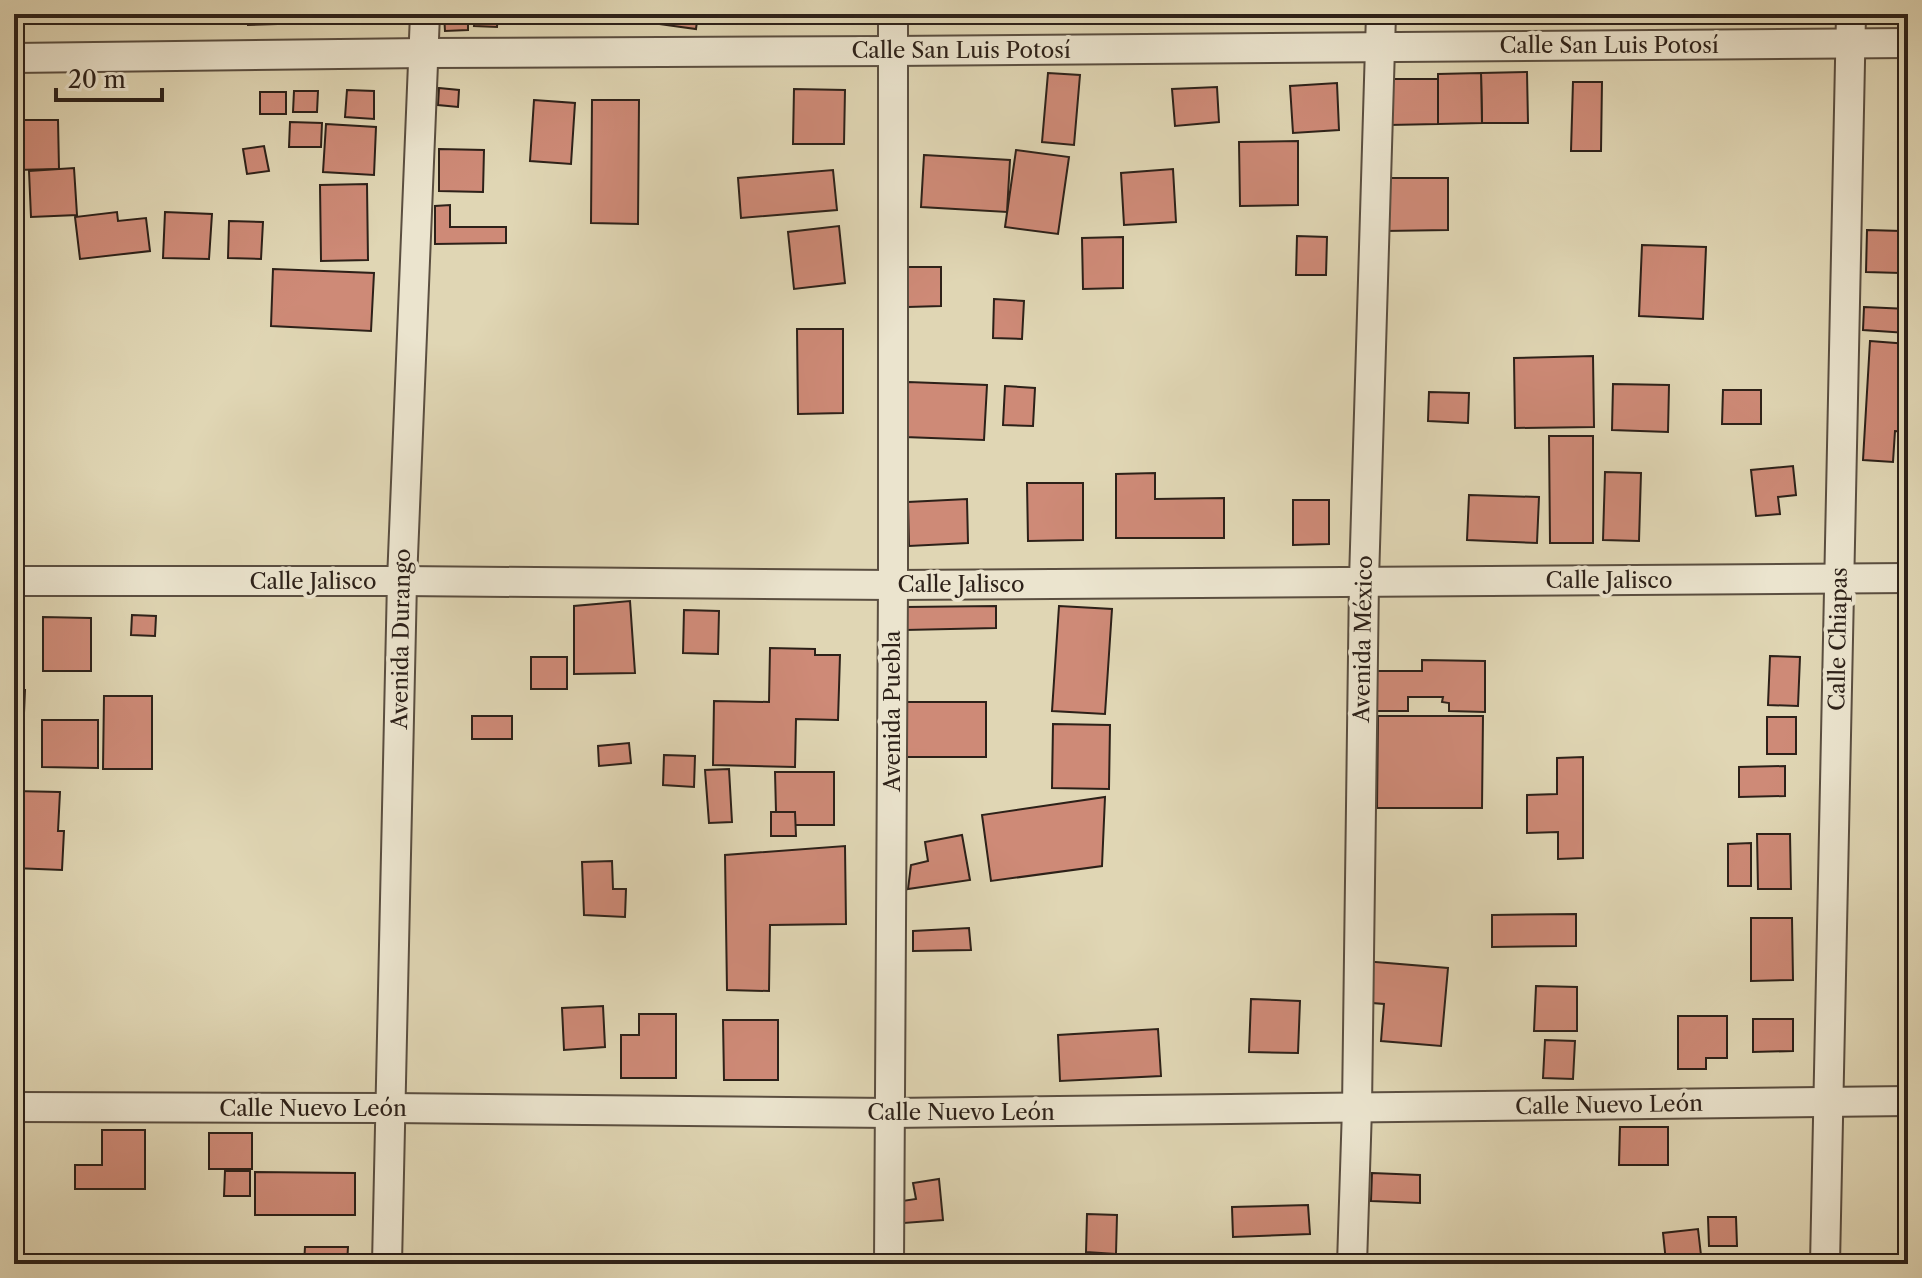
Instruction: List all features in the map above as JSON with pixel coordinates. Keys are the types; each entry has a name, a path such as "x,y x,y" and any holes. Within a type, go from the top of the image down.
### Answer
{"street":[{"name":"Avenida Durango","path":"387,1264 402,581 425,14"},
{"name":"Avenida Puebla","path":"889,1264 893,14"},
{"name":"Avenida México","path":"1352,1264 1364,580 1381,14"},
{"name":"Calle Chiapas","path":"1825,1264 1851,14"},
{"name":"Calle San Luis Potosí","path":"14,58 1908,43"},
{"name":"Calle Jalisco","path":"14,581 893,585 1908,578"},
{"name":"Calle Nuevo León","path":"14,1107 890,1113 1908,1101"}],"building":[{"path":"75,14 111,14 111,24 69,22"},
{"path":"248,14 371,14 372,21 248,25"},
{"path":"444,14 468,14 468,30 445,31"},
{"path":"475,14 498,14 497,27 474,26"},
{"path":"512,14 539,14 539,24 512,23"},
{"path":"638,14 698,14 696,29 637,21"},
{"path":"784,14 855,14 855,23 784,22"},
{"path":"1216,14 1216,17 1170,16"},
{"path":"1331,14 1331,16 1253,16"},
{"path":"1600,14 1632,14 1631,19 1600,19"},
{"path":"1714,14 1811,14 1811,16"},
{"path":"1527,72 1528,123 1482,123 1481,73"},
{"path":"1048,73 1080,75 1074,145 1042,142"},
{"path":"1481,73 1482,123 1438,124 1438,74"},
{"path":"1388,79 1438,79 1438,124 1389,125"},
{"path":"1573,82 1602,82 1601,151 1571,151"},
{"path":"1337,83 1339,130 1293,133 1290,86"},
{"path":"1217,87 1219,122 1175,126 1172,89"},
{"path":"439,88 459,90 458,107 438,105"},
{"path":"794,89 845,90 844,144 793,144"},
{"path":"347,90 374,91 374,119 345,117"},
{"path":"294,91 318,91 317,112 293,112"},
{"path":"260,92 286,92 286,114 260,114"},
{"path":"534,100 575,103 571,164 530,161"},
{"path":"592,100 639,100 638,224 591,223"},
{"path":"14,120 58,120 59,169 14,170"},
{"path":"290,122 322,123 321,147 289,147"},
{"path":"326,124 376,127 374,175 323,172"},
{"path":"1298,141 1298,205 1240,206 1239,142"},
{"path":"264,146 269,171 247,174 243,149"},
{"path":"439,149 484,150 483,192 439,191"},
{"path":"1016,150 1069,157 1058,234 1005,227"},
{"path":"924,155 1010,160 1007,212 921,207"},
{"path":"74,168 77,215 31,217 29,171"},
{"path":"1173,169 1176,222 1124,225 1121,173"},
{"path":"833,170 837,210 741,218 738,178"},
{"path":"1385,178 1448,178 1448,230 1385,231"},
{"path":"367,184 368,260 321,261 320,185"},
{"path":"450,205 450,227 506,227 506,243 435,244 435,206"},
{"path":"117,212 118,221 146,218 150,251 80,259 75,217"},
{"path":"165,212 212,214 209,259 163,258"},
{"path":"229,221 263,222 261,259 228,258"},
{"path":"839,226 845,283 794,289 788,232"},
{"path":"1867,230 1901,231 1900,273 1866,272"},
{"path":"1297,236 1327,237 1326,275 1296,275"},
{"path":"1123,237 1123,288 1083,289 1082,238"},
{"path":"1642,245 1706,247 1703,319 1639,316"},
{"path":"907,267 941,267 941,306 908,307"},
{"path":"273,269 374,273 371,331 271,326"},
{"path":"994,299 1024,301 1022,339 993,338"},
{"path":"1864,307 1908,309 1907,333 1863,330"},
{"path":"797,329 843,329 843,413 798,414"},
{"path":"1870,341 1908,344 1908,432 1895,431 1893,462 1863,460"},
{"path":"1593,356 1594,427 1515,428 1514,358"},
{"path":"908,382 987,385 984,440 905,437"},
{"path":"1613,384 1669,385 1668,432 1612,430"},
{"path":"1005,386 1035,388 1033,426 1003,425"},
{"path":"1723,390 1761,390 1761,424 1722,424"},
{"path":"1429,392 1469,393 1468,423 1428,421"},
{"path":"1549,436 1593,436 1593,543 1550,543"},
{"path":"1793,466 1796,495 1778,497 1780,514 1756,516 1751,470"},
{"path":"1605,472 1641,473 1639,541 1603,540"},
{"path":"1155,473 1155,499 1224,498 1224,538 1116,538 1116,474"},
{"path":"1027,483 1083,483 1083,540 1028,541"},
{"path":"1469,495 1539,497 1537,543 1467,540"},
{"path":"967,499 968,543 909,546 908,502"},
{"path":"1293,500 1329,500 1329,544 1293,545"},
{"path":"630,601 635,673 574,674 574,606"},
{"path":"996,606 996,628 905,630 905,607"},
{"path":"1059,606 1112,609 1105,714 1052,711"},
{"path":"684,610 719,611 718,654 683,653"},
{"path":"132,615 156,616 155,636 131,635"},
{"path":"43,617 91,618 91,671 43,671"},
{"path":"770,648 815,649 815,655 840,655 838,720 796,719 795,767 713,765 714,701 769,702"},
{"path":"1770,656 1800,657 1798,706 1768,705"},
{"path":"531,657 567,657 567,689 531,689"},
{"path":"1422,660 1485,661 1485,712 1449,711 1449,703 1442,702 1443,697 1408,697 1408,711 1374,711 1375,671 1422,671"},
{"path":"14,690 25,690 23,736 14,736"},
{"path":"104,696 152,696 152,769 103,769"},
{"path":"904,702 986,702 986,757 903,757"},
{"path":"472,716 512,716 512,739 472,739"},
{"path":"1378,716 1483,716 1482,808 1377,808"},
{"path":"1767,717 1796,717 1796,754 1767,754"},
{"path":"42,720 98,720 98,768 42,767"},
{"path":"1053,724 1110,725 1109,789 1052,788"},
{"path":"629,743 631,763 599,766 598,746"},
{"path":"664,755 695,756 694,787 663,785"},
{"path":"1583,757 1583,858 1558,859 1558,832 1527,833 1527,795 1557,794 1557,758"},
{"path":"1785,766 1785,796 1739,797 1739,767"},
{"path":"729,769 732,822 709,823 705,770"},
{"path":"775,772 834,772 834,825 795,825 795,812 776,812"},
{"path":"14,791 60,792 58,831 64,831 62,870 14,868"},
{"path":"1105,797 1102,866 991,881 982,815"},
{"path":"771,812 795,812 796,836 771,836"},
{"path":"1757,834 1790,834 1791,889 1758,889"},
{"path":"962,835 970,880 908,889 911,865 928,861 925,842"},
{"path":"1751,843 1751,886 1728,886 1728,844"},
{"path":"845,846 846,924 770,925 769,991 727,990 725,855"},
{"path":"612,861 613,889 626,889 625,917 584,915 582,862"},
{"path":"1576,914 1576,946 1492,947 1492,915"},
{"path":"1751,918 1792,918 1793,980 1751,981"},
{"path":"969,928 971,950 913,951 913,931"},
{"path":"1363,961 1448,968 1441,1046 1381,1041 1384,1004 1360,1002"},
{"path":"1536,986 1577,987 1577,1031 1534,1031"},
{"path":"1251,999 1300,1001 1298,1053 1249,1052"},
{"path":"603,1006 605,1047 564,1050 562,1008"},
{"path":"639,1014 676,1014 676,1078 621,1078 621,1035 639,1035"},
{"path":"1678,1016 1727,1016 1727,1058 1706,1058 1706,1069 1678,1069"},
{"path":"1753,1019 1793,1019 1793,1051 1753,1052"},
{"path":"723,1020 778,1020 778,1080 724,1080"},
{"path":"1158,1029 1161,1076 1060,1081 1058,1035"},
{"path":"1545,1040 1575,1041 1573,1079 1543,1078"},
{"path":"1620,1127 1668,1127 1668,1165 1619,1165"},
{"path":"102,1130 145,1130 145,1189 75,1189 75,1165 102,1165"},
{"path":"209,1133 252,1133 252,1169 209,1169"},
{"path":"16,1171 19,1223 14,1223"},
{"path":"225,1171 250,1171 250,1196 224,1196"},
{"path":"255,1172 355,1173 355,1215 255,1215"},
{"path":"1372,1173 1420,1175 1420,1203 1371,1201"},
{"path":"939,1179 943,1220 904,1223 902,1201 916,1199 913,1183"},
{"path":"1308,1205 1310,1234 1233,1237 1232,1207"},
{"path":"1087,1214 1117,1215 1116,1254 1086,1252"},
{"path":"1708,1217 1736,1217 1737,1246 1709,1246"},
{"path":"1698,1229 1702,1264 1657,1264 1666,1262 1663,1233"},
{"path":"14,1231 19,1231 18,1252 14,1252"},
{"path":"305,1247 348,1247 347,1264 304,1264"}]}
